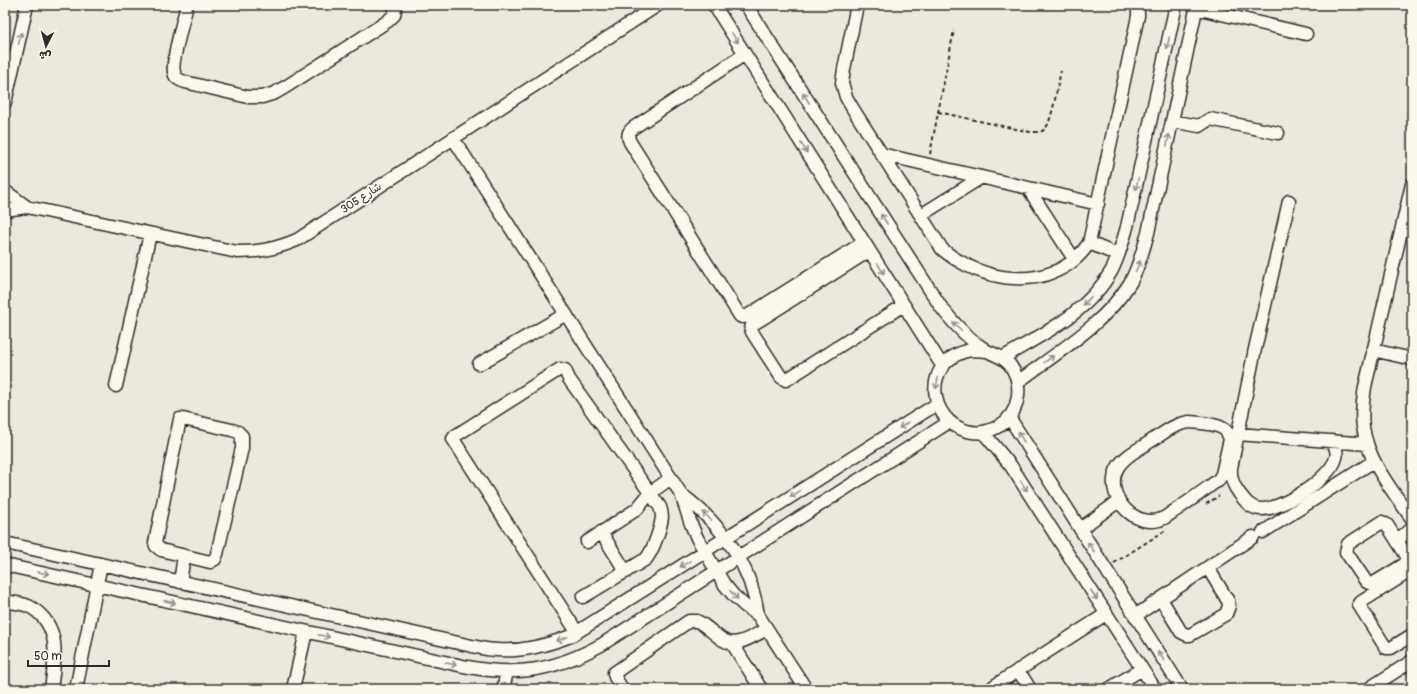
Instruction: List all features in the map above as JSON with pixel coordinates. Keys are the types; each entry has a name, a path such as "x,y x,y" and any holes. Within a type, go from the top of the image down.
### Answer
{"lane":[{"path":"5,103 27,5"},
{"path":"187,5 173,66 176,76 185,82 248,97 262,97 275,93 287,86 388,21 394,15 396,5"},
{"name":"شارع 305","path":"5,210 27,207 237,252 258,252 278,248 297,240 658,5"},
{"path":"714,5 943,367"},
{"path":"746,5 941,307 962,331 987,351 1002,358 1009,364 1014,373 1018,382 1019,394 1016,407 1009,417 1002,424 983,432 971,432 959,429 949,422 937,404 935,394 938,376 943,367 952,358 962,352 975,350 987,351"},
{"path":"857,5 842,83 846,97 942,249 959,261 976,270 1012,278 1030,278 1048,275 1064,267 1083,252 1089,243 1138,16 1138,8 1136,5"},
{"path":"1002,358 1064,321 1082,307 1098,290 1112,270 1128,226 1176,5"},
{"path":"1018,382 1098,322 1116,303 1131,282 1141,258 1148,233 1197,7 1306,34"},
{"path":"745,54 629,132 628,137 630,142 642,162 742,317 747,316 866,247"},
{"path":"1172,121 1199,126 1210,119 1278,133"},
{"path":"453,138 681,494 691,524 704,552 717,570 724,584 734,596 758,615"},
{"path":"881,154 1098,204"},
{"path":"921,215 982,177"},
{"path":"1412,184 1408,219 1373,350 1362,408 1363,427 1367,444 1374,461 1412,519"},
{"path":"1028,188 1074,259"},
{"name":"شارع 305","path":"5,191 27,207"},
{"path":"1289,201 1256,342 1230,475 1236,489 1246,502 1252,507 1268,509 1287,502 1321,480 1333,466 1337,457 1336,449 1332,441"},
{"path":"116,386 150,234"},
{"path":"1089,243 1118,255"},
{"path":"866,247 752,325 752,332 781,378 786,380 904,305"},
{"path":"479,364 566,314"},
{"path":"1373,350 1412,359"},
{"path":"577,632 454,441 454,437 560,369 565,370 569,380 660,507 662,513 661,522 649,555 641,563 583,597"},
{"path":"5,543 472,646 497,650 522,650 547,645 577,632 937,404"},
{"path":"1009,417 1182,689"},
{"path":"182,419 238,432 242,436 243,442 215,559 210,562 184,556 158,549 155,543 179,423 182,419"},
{"path":"5,565 486,671 507,672 534,670 558,665 580,657 601,645 949,422"},
{"path":"1182,423 1196,423 1223,428 1228,432 1230,438 1222,474 1218,481 1164,518 1150,522 1137,519 1126,510 1119,501 1114,490 1113,479 1122,460 1174,426 1182,423"},
{"path":"983,432 1011,466 1155,689"},
{"path":"1238,434 1367,444"},
{"path":"1135,616 1374,461"},
{"path":"587,542 637,509 650,493 671,478"},
{"path":"681,494 705,514 726,538 746,571 752,585 758,615 806,689"},
{"path":"1080,529 1119,501"},
{"path":"1382,522 1388,524 1398,539 1407,555 1407,561 1374,583 1367,583 1346,552 1346,547 1348,544 1382,522"},
{"path":"1398,539 1412,529"},
{"path":"601,532 626,572"},
{"path":"180,582 184,556"},
{"path":"76,689 101,564"},
{"path":"1161,599 1181,632 1187,635 1190,635 1226,614 1229,606 1228,601 1208,568"},
{"path":"1412,570 1361,602 1359,606 1386,648 1390,648 1412,635"},
{"path":"5,600 31,607 42,616 50,628 55,641 56,656 51,689"},
{"path":"992,689 994,686 1018,670 1106,614"},
{"path":"622,689 614,673 689,621 697,621 722,640 732,644 742,642 767,629"},
{"path":"293,689 306,632"},
{"path":"732,644 757,688"},
{"path":"1368,689 1412,661"},
{"path":"1109,689 1142,669"},
{"path":"1018,670 1030,689"},
{"path":"503,689 507,672"}],"path":[{"path":"928,164 954,30"},
{"path":"938,112 1030,132 1038,132 1045,129 1049,121 1061,71"},
{"path":"1205,504 1219,496"},
{"path":"1105,569 1172,526"}],"shaded area":[{"path":"5,5 1412,5 1412,689 5,689"}]}
